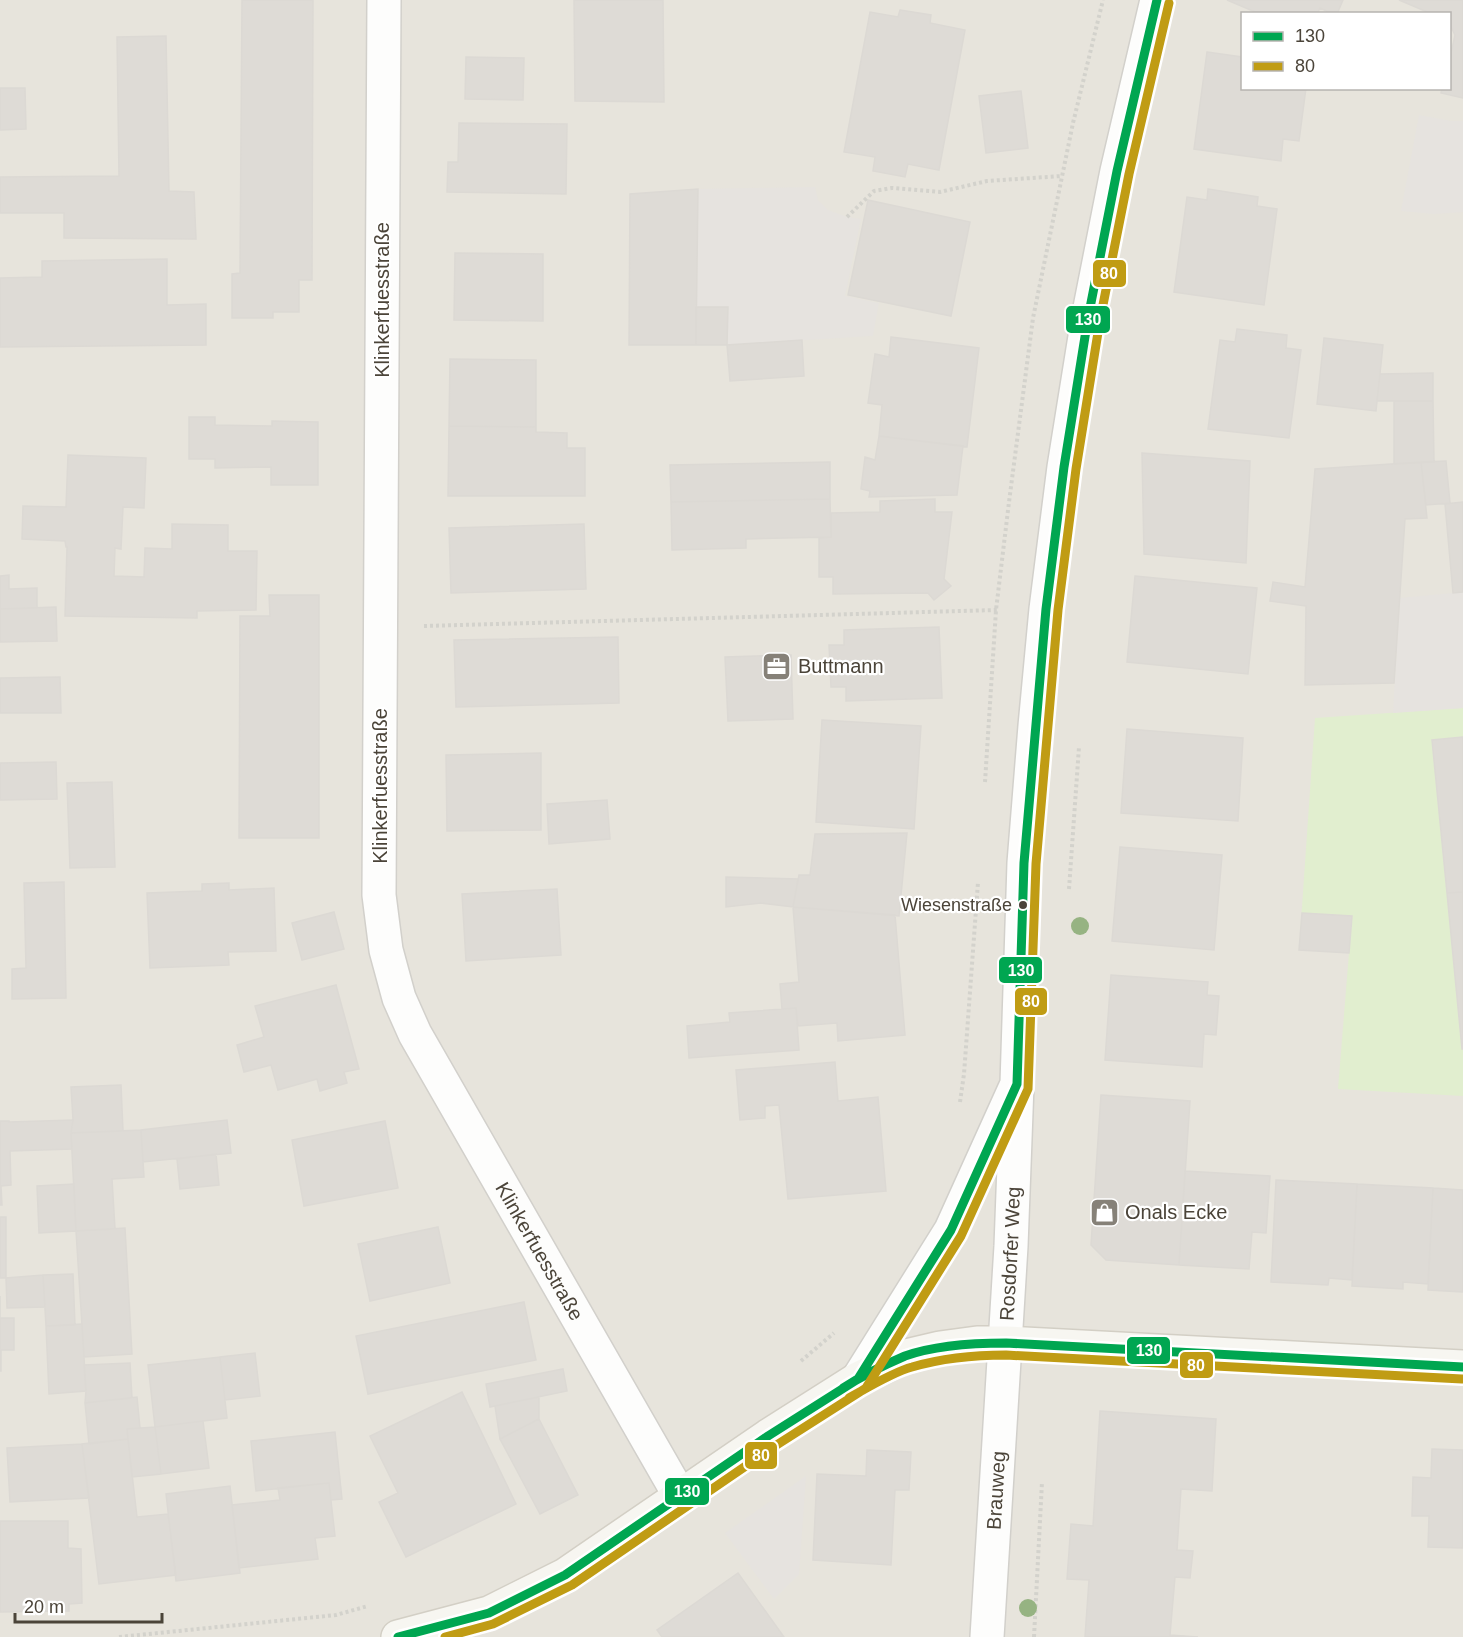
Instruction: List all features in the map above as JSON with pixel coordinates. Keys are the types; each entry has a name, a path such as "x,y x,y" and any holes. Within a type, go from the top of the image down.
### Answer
{"main road":[{"name":"Rosdorfer Weg","path":"398,1637 489,1613 565,1575 810,1408 858,1378 906,1356 977,1343 1006,1343"},
{"path":"1006,1343 1463,1367"}],"street":[{"name":"Klinkerfuesstraße","path":"384,0 379,895 386,950 399,998 421,1044 680,1496"},
{"name":"Rosdorfer Weg","path":"1006,1343 1024,863 1046,609 1064,467 1088,318 1121,150 1157,0"},
{"name":"Rosdorfer Weg","path":"858,1378 951,1230 1017,1084"},
{"name":"Brauweg","path":"987,1637 1006,1343"}],"path":[{"path":"986,763 996,610 1033,318 1073,123 1103,0"},
{"path":"847,217 874,191 892,188 940,192 987,181 1062,176"},
{"path":"381,627 1046,609"},
{"path":"1068,895 1079,745"}],"shaded area":[{"path":"0,0 1463,0 1463,1637 0,1637"},
{"path":"1419,115 1463,121 1463,212 1434,214 1401,211"},
{"path":"815,187 818,200 828,210 861,219 845,296 879,303 873,336 727,345 728,307 697,307 698,189"},
{"path":"1463,592 1463,708 1393,713 1400,598"},
{"path":"806,1476 799,1574 774,1599 725,1533"}],"green space":[{"path":"1463,708 1463,1096 1338,1089 1349,953 1299,950 1315,718"}],"building":[{"path":"242,0 313,0 312,280 299,280 299,312 273,312 273,318 232,318 232,274 240,273"},
{"path":"574,0 663,0 664,102 575,101"},
{"path":"1227,0 1343,0 1338,12 1329,12 1320,8 1318,12 1255,12"},
{"path":"1399,0 1463,0 1463,98 1441,93 1442,90 1451,90 1451,53 1455,35 1451,27 1451,12 1427,12"},
{"path":"900,10 931,15 930,23 965,30 939,170 908,164 905,177 873,171 875,157 844,152 870,12 898,17"},
{"path":"166,36 169,191 194,192 196,239 64,238 64,213 0,213 0,177 119,176 117,37"},
{"path":"1207,52 1241,57 1241,90 1306,90 1299,141 1283,139 1281,161 1194,149"},
{"path":"466,57 524,58 523,100 465,99"},
{"path":"0,88 25,88 26,129 0,130"},
{"path":"1021,91 1028,148 986,153 979,96"},
{"path":"459,123 567,124 566,194 447,192 448,162 458,162"},
{"path":"698,189 696,345 629,345 630,194"},
{"path":"1208,189 1258,197 1257,206 1277,209 1264,305 1174,292 1187,197 1207,200"},
{"path":"868,200 970,222 951,316 848,295"},
{"path":"455,253 543,254 543,321 454,320"},
{"path":"167,259 167,305 206,304 206,345 0,347 0,278 42,277 42,261"},
{"path":"696,307 728,307 727,345 696,345"},
{"path":"1237,329 1287,335 1286,348 1301,350 1289,438 1208,429 1220,340 1235,342"},
{"path":"891,337 979,348 967,447 879,436 882,405 868,403 875,354 889,357"},
{"path":"1324,338 1383,345 1376,411 1317,404"},
{"path":"802,340 804,376 730,381 727,345"},
{"path":"450,359 536,360 536,427 449,426"},
{"path":"1433,373 1433,401 1377,401 1380,374"},
{"path":"1394,401 1433,401 1434,462 1394,464"},
{"path":"189,417 215,417 215,425 272,426 272,421 318,422 318,485 271,485 271,467 215,468 215,459 189,459"},
{"path":"449,426 536,427 536,432 567,433 567,448 585,448 585,496 448,496"},
{"path":"879,436 963,446 957,495 869,497 870,491 861,489 865,457 875,460"},
{"path":"1142,453 1250,461 1246,563 1144,554"},
{"path":"68,455 146,458 144,508 123,507 121,549 115,548 114,576 144,577 145,548 172,549 172,524 228,525 228,551 257,551 256,610 197,611 197,618 65,616 67,547 65,541 22,539 23,506 66,507"},
{"path":"1446,461 1450,503 1426,505 1421,462"},
{"path":"830,462 830,499 671,502 670,465"},
{"path":"1421,462 1427,518 1405,519 1394,683 1305,685 1306,606 1270,601 1273,582 1305,587 1315,469"},
{"path":"830,499 831,537 746,539 746,548 672,550 671,502"},
{"path":"935,499 935,512 952,512 944,579 951,586 934,600 928,593 833,594 833,577 819,577 819,538 831,537 831,513 880,512 880,501"},
{"path":"1463,502 1463,592 1453,593 1445,504"},
{"path":"584,524 586,589 451,593 449,528"},
{"path":"9,575 9,589 37,588 37,608 0,609 0,576"},
{"path":"1135,576 1257,588 1248,674 1127,662"},
{"path":"269,595 319,595 319,838 239,838 240,616 270,616"},
{"path":"56,607 57,641 0,642 0,609"},
{"path":"939,627 942,698 846,701 846,687 831,687 829,645 844,645 844,630"},
{"path":"618,637 619,703 456,707 454,640"},
{"path":"791,655 793,719 728,721 725,657"},
{"path":"60,677 61,713 0,713 0,678"},
{"path":"822,720 921,726 914,829 816,822"},
{"path":"1127,729 1243,738 1238,821 1121,813"},
{"path":"1463,737 1463,892 1447,893 1432,740"},
{"path":"541,753 541,830 447,831 446,755"},
{"path":"56,762 57,799 0,800 0,763"},
{"path":"112,782 115,867 70,868 67,783"},
{"path":"607,800 610,839 549,844 547,804"},
{"path":"907,833 899,916 793,907 799,875 810,875 815,834"},
{"path":"1120,847 1222,855 1214,950 1112,941"},
{"path":"726,877 798,879 793,907 761,903 726,907"},
{"path":"64,882 66,998 12,999 12,969 26,968 24,883"},
{"path":"229,883 229,890 274,888 276,951 228,952 229,965 150,968 147,893 202,891 202,884"},
{"path":"557,889 561,955 466,961 462,894"},
{"path":"1463,892 1463,1049 1462,1049 1447,893"},
{"path":"793,907 895,915 905,1035 838,1041 837,1023 798,1026 796,1008 782,1009 780,984 799,982"},
{"path":"334,912 344,949 302,960 292,923"},
{"path":"1302,913 1352,916 1349,953 1299,950"},
{"path":"1111,975 1208,982 1207,995 1219,996 1216,1035 1204,1034 1202,1067 1105,1060"},
{"path":"336,985 359,1069 344,1072 347,1083 320,1091 317,1079 278,1090 271,1065 244,1072 237,1045 264,1037 255,1006"},
{"path":"796,1008 799,1050 689,1058 687,1026 730,1022 729,1013"},
{"path":"835,1062 838,1101 878,1097 886,1191 788,1199 779,1105 765,1106 765,1118 740,1120 736,1070"},
{"path":"121,1085 123,1131 71,1133 73,1120 71,1087"},
{"path":"1101,1095 1190,1101 1179,1265 1106,1260 1091,1245"},
{"path":"73,1120 72,1149 10,1151 11,1185 1,1186 2,1205 0,1205 0,1121"},
{"path":"227,1120 231,1153 143,1162 141,1130"},
{"path":"385,1121 398,1188 304,1206 292,1140"},
{"path":"141,1130 144,1177 112,1179 115,1229 76,1231 71,1133"},
{"path":"216,1154 219,1185 180,1189 177,1159"},
{"path":"1185,1171 1270,1176 1266,1233 1252,1232 1249,1269 1179,1265"},
{"path":"1276,1180 1357,1184 1352,1280 1329,1278 1328,1285 1271,1282"},
{"path":"74,1184 76,1231 39,1233 37,1186"},
{"path":"1357,1184 1433,1188 1428,1284 1403,1282 1403,1289 1352,1286"},
{"path":"1433,1188 1463,1190 1463,1292 1428,1290"},
{"path":"0,1217 6,1217 6,1278 0,1278"},
{"path":"438,1227 450,1283 370,1301 358,1244"},
{"path":"125,1228 132,1354 84,1357 76,1231"},
{"path":"73,1274 75,1325 46,1326 43,1275"},
{"path":"43,1275 45,1307 7,1308 6,1278"},
{"path":"524,1302 536,1360 368,1394 356,1336"},
{"path":"0,1318 14,1318 14,1350 1,1350 1,1371 0,1371"},
{"path":"82,1324 86,1391 49,1394 46,1326"},
{"path":"255,1353 260,1396 225,1400 220,1357"},
{"path":"220,1357 227,1418 155,1427 148,1365"},
{"path":"130,1363 132,1398 85,1403 84,1365"},
{"path":"563,1369 567,1391 490,1407 486,1384"},
{"path":"462,1392 516,1504 406,1557 379,1502 398,1493 370,1436"},
{"path":"137,1397 140,1428 127,1429 128,1439 89,1444 85,1403"},
{"path":"539,1397 539,1419 500,1439 495,1406"},
{"path":"1100,1411 1216,1419 1212,1491 1181,1489 1177,1550 1193,1551 1190,1578 1175,1577 1170,1635 1198,1637 1085,1637 1089,1580 1067,1579 1071,1524 1093,1526"},
{"path":"539,1419 578,1495 540,1514 500,1439"},
{"path":"203,1421 209,1468 161,1474 155,1427"},
{"path":"155,1427 161,1474 132,1477 127,1429"},
{"path":"335,1432 342,1499 331,1500 329,1483 256,1491 251,1441"},
{"path":"128,1439 137,1517 168,1514 176,1575 99,1584 82,1444"},
{"path":"82,1444 89,1498 10,1502 7,1448"},
{"path":"1432,1449 1463,1450 1463,1548 1428,1547 1429,1516 1412,1516 1413,1477 1431,1478"},
{"path":"867,1450 911,1452 909,1490 895,1490 891,1565 813,1560 817,1474 866,1476"},
{"path":"329,1483 335,1536 315,1538 318,1559 239,1568 232,1505 280,1500 278,1488"},
{"path":"230,1486 240,1573 176,1581 166,1494"},
{"path":"0,1521 68,1521 68,1548 81,1549 82,1603 69,1604 69,1611 0,1612"},
{"path":"738,1573 784,1637 662,1637 657,1630"}],"transit line":[{"name":"130","path":"398,1637 489,1613 565,1575 768,1436 858,1379 951,1230 1017,1084 1024,863 1046,609 1064,467 1088,318 1117,171 1157,0"},
{"name":"80","path":"445,1637 493,1624 572,1585 775,1446 866,1388 961,1236 1028,1089 1036,864 1058,610 1076,469 1100,320 1129,174 1169,3"},
{"name":"130","path":"843,1388 873,1371 917,1352 981,1343 1463,1367"},
{"name":"80","path":"849,1398 905,1369 947,1359 994,1355 1462,1379"}],"place":[{"name":"Buttmann","path":"777,666"},
{"name":"Wiesenstraße","path":"1023,905"},
{"name":"Onals Ecke","path":"1104,1212"}]}
